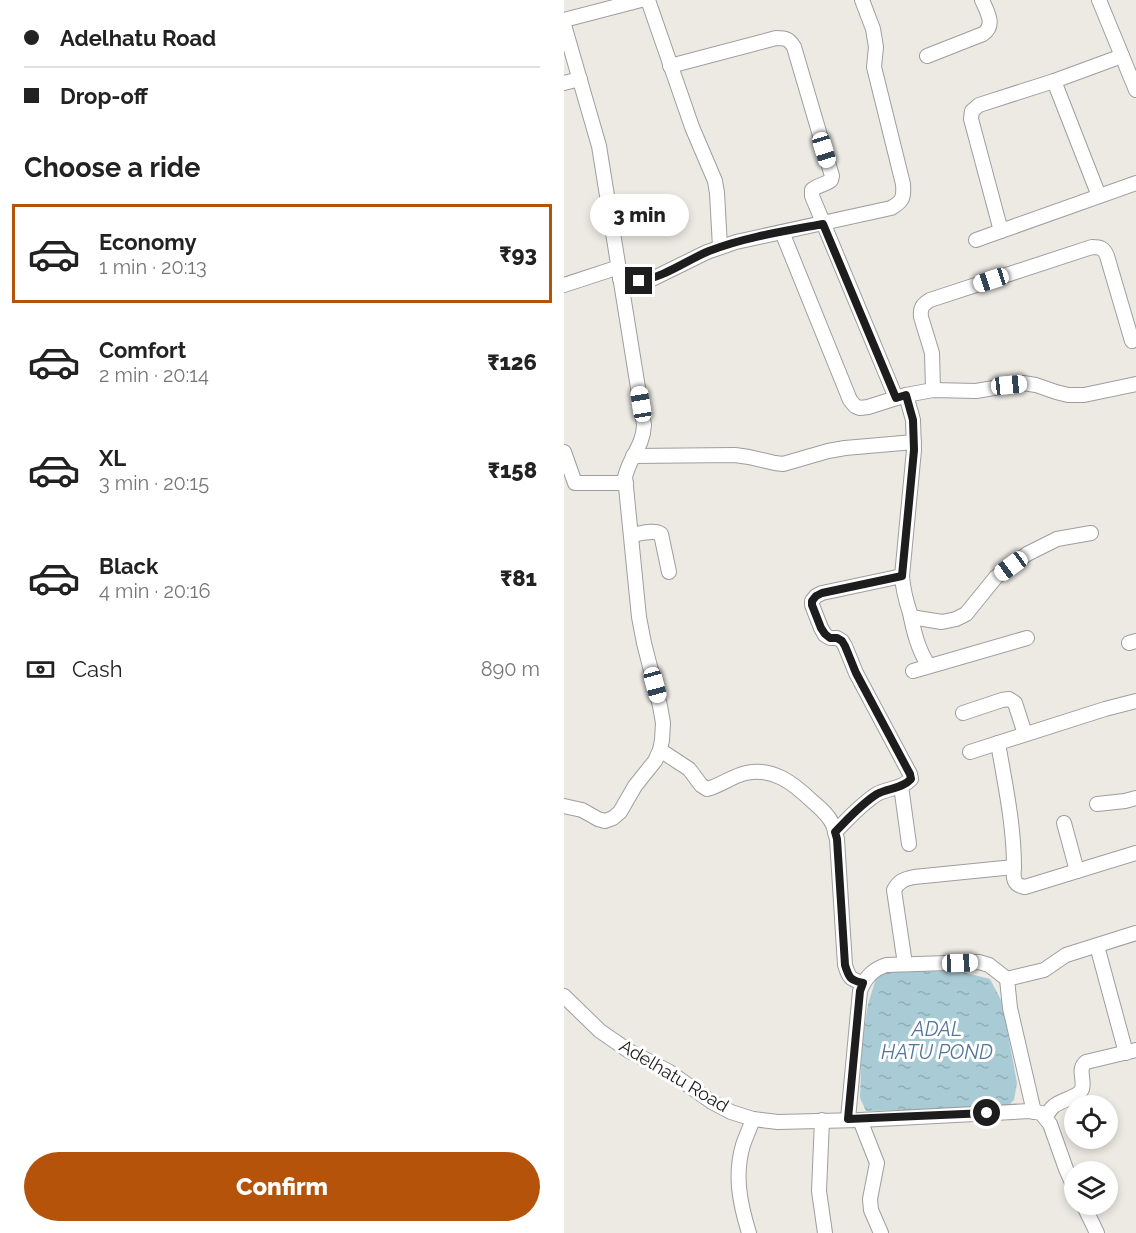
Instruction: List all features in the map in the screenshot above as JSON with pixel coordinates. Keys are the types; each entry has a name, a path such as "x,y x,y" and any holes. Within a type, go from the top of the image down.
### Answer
{"street":[{"path":"564,806 582,810 598,819 614,818 655,760 662,740 663,723 660,706 639,617 626,483 628,466 644,437 644,425 599,146 564,22 641,0"},
{"path":"648,0 692,127 715,181 720,248"},
{"path":"564,285 620,273 639,281 652,279 707,252 782,231 891,208 901,202 904,193 903,184 874,67 876,47 873,28 862,0"},
{"path":"927,56 988,30 989,17 982,0"},
{"path":"1099,0 1136,90"},
{"path":"670,66 777,38 789,40 794,47 832,176 827,183 815,187 812,190 812,196 913,420 914,442 902,576 919,648 929,666"},
{"path":"1001,231 971,119 972,111 979,105 1122,56"},
{"path":"564,83 580,79"},
{"path":"1054,81 1099,196"},
{"path":"976,240 1136,183"},
{"path":"782,231 850,400 855,406 868,407 901,396 933,390 976,391 1023,383 1062,394 1084,395 1136,384"},
{"path":"933,390 933,361 920,310 923,305 930,300 1092,248 1099,247 1107,256 1132,341"},
{"path":"633,456 735,455 783,464 845,448 914,442"},
{"path":"564,452 569,484 626,483"},
{"path":"631,535 653,532 661,534 669,572"},
{"path":"911,617 942,622 956,619 966,614 996,577 1027,554 1056,540 1091,533"},
{"path":"835,832 875,796 885,790 907,784 911,779 856,673 845,646 837,638 830,638 825,634 812,601 822,593 902,576"},
{"path":"913,671 1027,638"},
{"path":"963,713 1009,699 1015,703 1025,734"},
{"path":"970,752 1136,701"},
{"path":"998,743 1012,828 1013,878 1016,883 1025,887 1136,853"},
{"path":"660,750 689,769 700,785 707,789 745,773 763,771 780,776 797,787 826,814 833,825 837,839 845,965 852,980 863,983"},
{"path":"901,786 909,844"},
{"path":"1097,804 1136,798"},
{"path":"1064,823 1077,871"},
{"path":"905,964 894,890 897,884 914,877 1014,867"},
{"path":"1007,980 1044,970 1066,955 1136,933"},
{"path":"1040,1115 1079,1093 1083,1086 1081,1068 1086,1062 1131,1052 1097,946"},
{"path":"880,1233 871,1210 870,1199 877,1163 854,1119 860,991 869,974 880,967 979,962 989,965 1007,980 1010,1008 1040,1115 1052,1130 1064,1161"},
{"name":"Adelhatu Road","path":"564,996 600,1031 629,1051 668,1071 712,1102 731,1112 753,1119 778,1122 1040,1115"},
{"path":"749,1233 739,1192 738,1170 742,1146 753,1119"},
{"path":"822,1120 819,1191 825,1233"},
{"path":"1088,1215 1097,1233"}],"water":[{"name":"ADAL HATU POND","path":"958,971 990,979 1002,1002 1017,1083 1014,1100 1006,1108 866,1111 860,1098 862,1043 868,1004 878,972"}],"route":[{"path":"639,281 652,279 707,252 736,242 823,224 896,398 906,395 913,420 914,450 902,576 822,593 812,601 825,634 842,641 845,646 856,673 911,779 907,784 885,790 875,796 835,832 845,965 852,980 863,983 860,991 848,1119 987,1113"}]}
